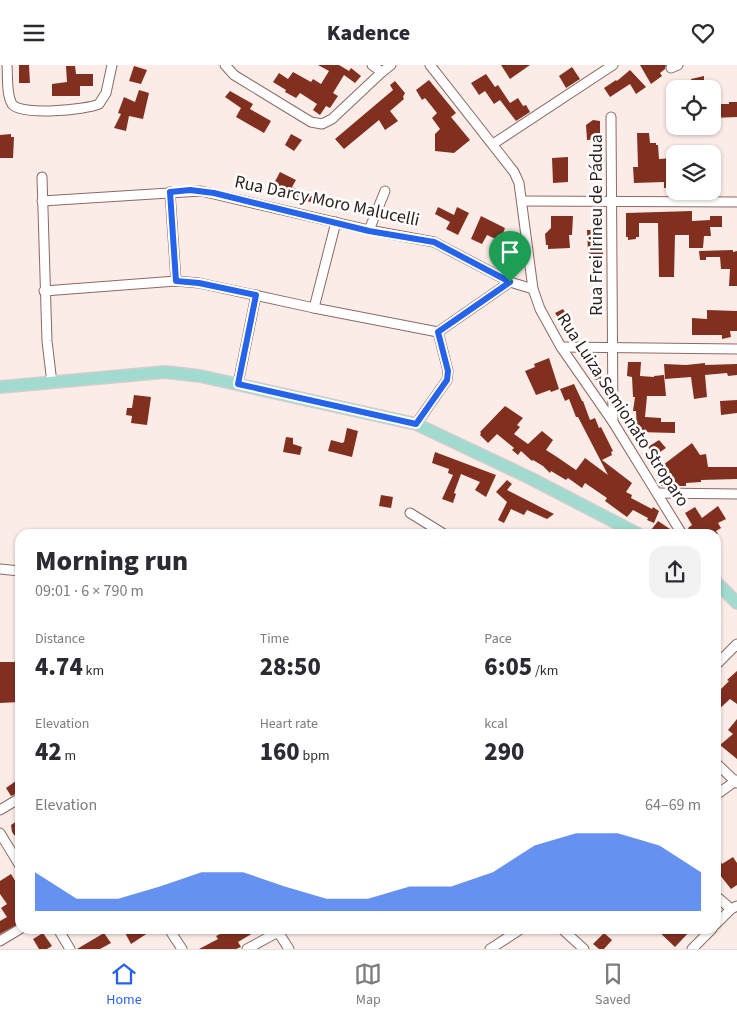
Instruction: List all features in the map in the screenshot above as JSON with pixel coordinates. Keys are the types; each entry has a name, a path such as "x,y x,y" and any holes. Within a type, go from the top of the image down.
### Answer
{"main road":[{"path":"0,387 165,372 200,376 416,424 628,529"},
{"path":"721,587 737,603"}],"street":[{"path":"7,65 9,97 13,105 19,109 29,111 82,109 99,104 106,93 112,65"},
{"path":"225,65 234,75 311,122 322,124 332,119 391,65"},
{"path":"372,65 382,72"},
{"name":"Rua Luiza Semionato Stroparo","path":"430,65 514,172 519,183 522,201 533,289 540,309 561,347 613,422 679,529"},
{"path":"493,144 613,65"},
{"name":"Rua Frei Irineu de Pádua","path":"611,117 613,422"},
{"path":"42,177 44,291 52,383"},
{"name":"Rua Darcy Moro Malucelli","path":"42,201 201,191 369,231 434,242 510,282 533,289"},
{"path":"369,231 385,191"},
{"path":"170,192 176,281"},
{"path":"522,201 737,202"},
{"path":"314,308 336,222"},
{"path":"44,291 176,281 199,283 438,332 510,282"},
{"path":"238,384 256,295"},
{"path":"416,424 447,380 448,371 438,332"},
{"path":"561,347 737,349"},
{"path":"658,493 737,494"},
{"path":"410,513 436,529"},
{"path":"0,569 15,570"},
{"path":"721,660 737,644"},
{"path":"721,767 737,781 721,792"},
{"path":"0,810 15,801"},
{"path":"0,833 15,857"},
{"path":"721,899 734,908 721,920"},
{"path":"0,941 15,932"},
{"path":"61,934 70,949"},
{"path":"172,934 182,949"},
{"path":"247,949 274,934"},
{"path":"279,934 289,949"},
{"path":"490,949 513,934"},
{"path":"568,934 584,949"},
{"path":"692,949 707,934"}],"building":[{"path":"19,65 29,65 30,83 19,83"},
{"path":"318,65 339,65 349,71 351,68 361,76 355,83 344,75 333,93 338,96 330,108 326,106 320,115 313,110 317,104 300,93 296,98 273,82 279,73 288,79 293,72 311,82 313,79 321,84 329,71"},
{"path":"501,65 530,65 510,79"},
{"path":"640,65 666,65 665,69 660,73 662,76 651,84"},
{"path":"66,66 75,66 76,74 93,74 93,86 80,86 80,96 52,96 52,84 67,82"},
{"path":"134,66 147,70 141,84 129,81"},
{"path":"572,67 580,79 566,88 559,76"},
{"path":"630,70 646,87 636,94 630,84 610,97 604,88 617,81"},
{"path":"486,74 495,87 498,85 510,103 518,98 523,106 526,105 530,112 516,121 500,100 494,104 485,91 479,95 471,83"},
{"path":"704,76 704,80 691,79"},
{"path":"429,80 456,113 451,117 470,140 454,153 435,151 435,134 440,129 432,118 437,113 425,98 422,100 416,90"},
{"path":"395,81 405,93 404,99 390,111 398,121 385,130 379,120 344,149 335,139 393,90 390,85"},
{"path":"139,90 149,93 143,119 129,116 126,131 114,128 121,114 118,113 124,97 135,102"},
{"path":"230,91 253,104 250,109 271,121 264,133 236,117 241,108 225,97"},
{"path":"729,102 737,102 737,117 721,118 721,104 729,104"},
{"path":"593,120 600,121 600,139 587,140 586,125"},
{"path":"637,133 649,133 650,143 658,145 659,159 666,159 666,188 664,188 664,182 634,183 633,167 638,167"},
{"path":"11,134 11,137 14,137 13,158 0,158 0,135"},
{"path":"291,134 302,140 294,151 285,145"},
{"path":"568,157 568,182 553,183 552,158"},
{"path":"280,172 296,180 292,187 316,198 318,194 326,198 324,202 327,203 326,207 284,194 282,197 274,193 275,191 271,189"},
{"path":"438,207 454,215 457,207 469,213 458,235 446,229 450,222 435,214"},
{"path":"692,211 692,221 710,220 710,216 722,216 722,227 710,227 711,236 704,236 703,248 689,248 689,235 675,235 674,277 659,277 658,223 639,223 639,237 628,240 628,237 626,237 626,213"},
{"path":"481,216 505,228 500,241 487,235 482,244 471,239"},
{"path":"551,216 573,216 572,235 569,235 570,248 548,249 545,234 551,228"},
{"path":"587,230 598,230 598,249 603,249 603,256 593,256 588,252"},
{"path":"733,250 733,252 737,251 737,286 729,286 730,269 721,269 720,257 706,257 706,260 700,260 699,251"},
{"path":"591,289 603,289 603,306 593,307"},
{"path":"563,309 575,328 568,333 555,313"},
{"path":"707,310 737,311 737,331 730,331 731,337 722,339 722,335 692,335 692,318 707,319"},
{"path":"549,358 559,389 536,395 525,371 535,367 534,364"},
{"path":"628,362 641,362 640,376 654,377 664,375 666,396 647,396 645,417 661,418 661,422 675,422 675,433 637,432 636,411 633,411 635,397 633,397 632,377 627,376"},
{"path":"600,363 601,380 594,380 593,373 589,371 589,364"},
{"path":"705,363 705,365 737,364 737,375 728,376 727,373 705,375 707,397 694,399 691,377 665,379 664,364 686,365"},
{"path":"574,384 590,420 595,418 613,451 611,452 612,455 602,460 632,483 626,492 632,495 631,498 659,511 654,523 633,510 627,517 605,501 607,498 585,483 582,488 568,478 566,480 551,471 550,473 521,451 518,455 512,450 514,448 497,434 488,443 480,435 480,432 505,406 523,418 517,425 520,427 514,434 528,444 542,431 553,440 546,450 576,470 585,458 608,475 578,417 576,417 569,399 565,401 560,389"},
{"path":"134,395 151,397 147,425 131,423 132,416 126,415 127,408 132,408"},
{"path":"737,400 737,413 721,415 720,401"},
{"path":"347,428 358,431 352,457 328,451 331,440 344,442"},
{"path":"286,437 293,438 293,444 302,447 300,455 283,452"},
{"path":"659,440 666,448 654,456 648,447"},
{"path":"692,443 700,455 706,454 708,467 737,467 737,479 701,480 701,482 686,483 686,486 660,486 668,480 659,468"},
{"path":"435,452 496,475 486,497 475,490 480,482 461,474 454,493 456,494 453,503 442,499 453,475 448,473 449,469 432,463"},
{"path":"507,480 512,484 507,490 554,514 547,519 527,510 524,515 511,509 504,523 498,520 507,502 496,492"},
{"path":"381,495 393,497 391,508 379,506"},
{"path":"718,506 726,519 718,523 721,528 719,529 689,529 692,525 685,513 695,507 702,518"},
{"path":"658,521 670,529 652,529"},
{"path":"0,662 15,662 15,702 0,703"},
{"path":"737,671 737,704 730,699 721,707 721,689 729,681 727,680"},
{"path":"737,719 737,759 721,746 733,734 728,730"},
{"path":"15,782 15,794 11,796 6,788"},
{"path":"15,822 15,836 12,832 11,825"},
{"path":"733,857 737,863 737,885 731,889 721,876 721,862 722,864"},
{"path":"11,874 15,881 15,926 0,934 0,921 7,917 1,908 7,904 0,894 0,881"},
{"path":"44,934 52,946 47,949 39,949 33,939"},
{"path":"102,934 105,934 111,943 100,949 77,949"},
{"path":"126,934 146,934 131,944"},
{"path":"220,934 252,934 238,942 241,947 236,949 199,949 218,939 216,936"},
{"path":"603,934 612,940 604,949 599,949 593,944"},
{"path":"661,934 687,934 675,947"}],"route":[{"path":"190,190 214,193 369,231 425,239 510,282 438,332 448,371 447,380 416,424 238,384 256,295 199,283 176,281 170,192 190,190"}]}
